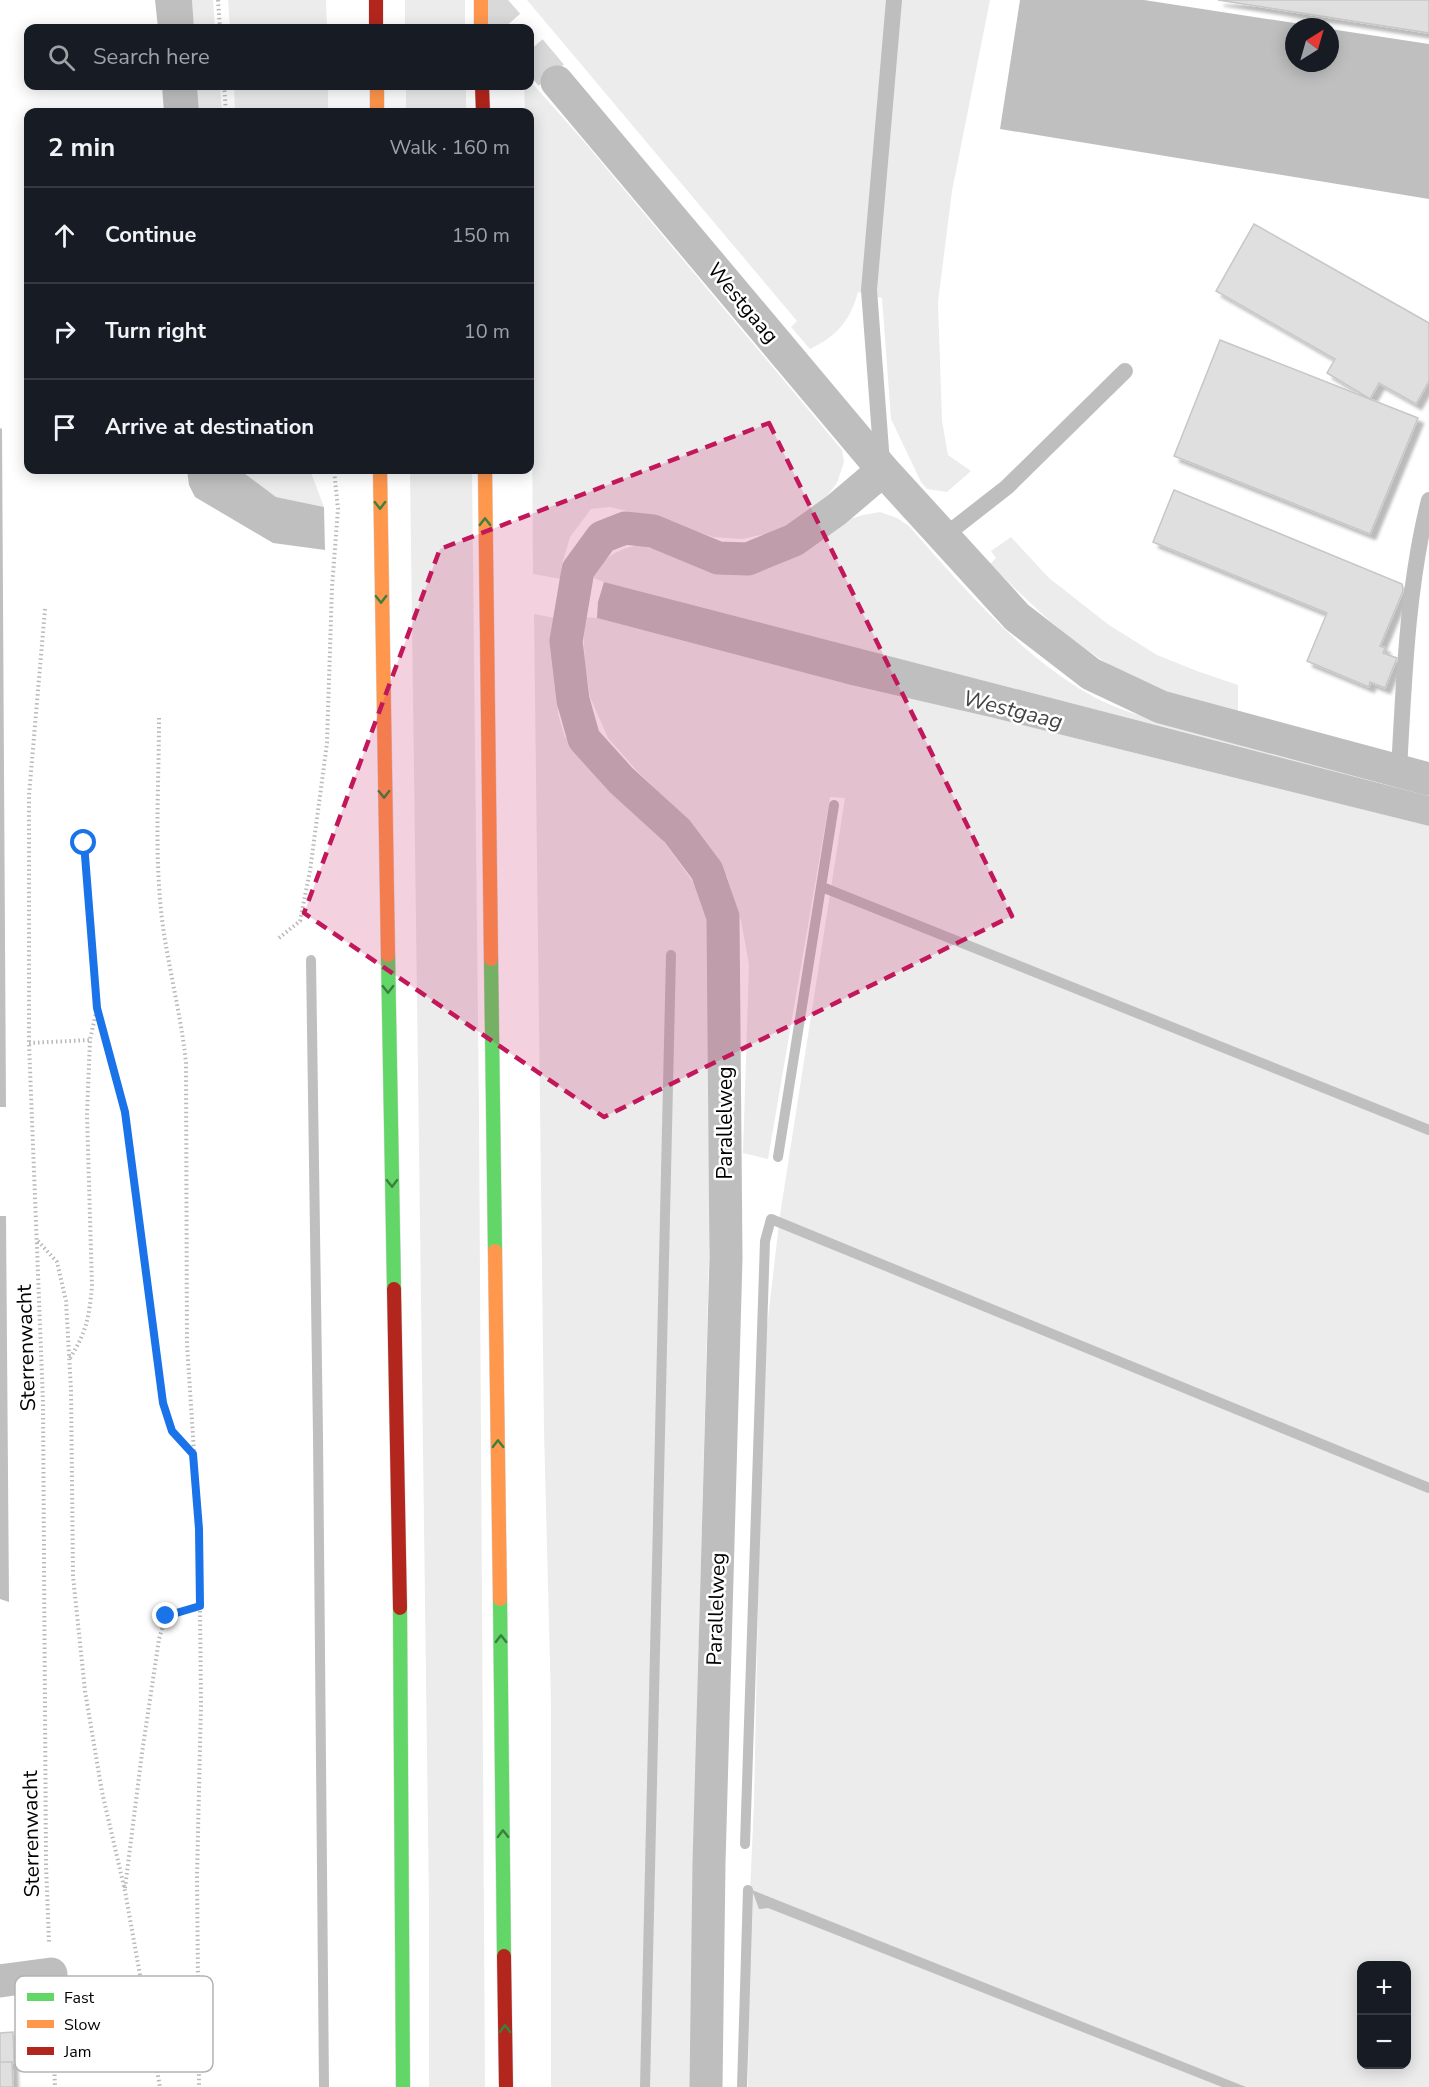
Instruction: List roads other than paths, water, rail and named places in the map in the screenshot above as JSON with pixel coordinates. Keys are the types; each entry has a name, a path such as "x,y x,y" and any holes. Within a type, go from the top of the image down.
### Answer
{"highway":[{"path":"376,0 376,24"},
{"path":"481,0 481,24"},
{"path":"377,90 377,108"},
{"path":"482,90 483,108"},
{"path":"380,474 400,1635 403,2087"},
{"path":"485,474 506,2087"}],"street":[{"name":"Westgaag","path":"557,82 883,470 1017,617 1091,674 1161,707 1414,774"},
{"name":"Parallelweg","path":"706,2087 708,1863 726,1258 723,917 706,871 677,831 621,780 584,739 573,700 566,641 578,570 602,537 625,528 653,531 718,558 748,559 794,540 836,510 883,470"},
{"path":"36,1976 51,1974"},
{"path":"0,1981 15,1979"}],"lane":[{"path":"883,470 869,290 894,0"},
{"path":"943,537 1007,487 1125,371"},
{"path":"1414,774 1406,647 1423,523 1429,500"}],"water":[{"path":"155,0 192,0 194,24 158,24"},
{"path":"1020,0 1144,0 1285,22 1285,72 1339,72 1339,30 1429,44 1429,199 1000,129"},
{"path":"162,90 197,90 199,108 164,108"},
{"path":"0,428 2,429 6,1107 0,1107"},
{"path":"188,474 245,474 276,497 324,507 325,550 273,543 195,497 189,485"},
{"path":"604,582 1429,796 1429,826 994,718 851,685 597,618 598,602"},
{"path":"0,1216 6,1216 9,1602 0,1599"},
{"path":"752,1890 1246,2087 1222,2087 768,1908 759,1909"}],"waterway":[{"path":"778,1157 834,805"},
{"path":"822,887 1429,1130"},
{"path":"645,2087 671,955"},
{"path":"311,960 324,2087"},
{"path":"745,1844 765,1241 771,1219 1429,1488"},
{"path":"742,2087 748,1890"}],"tunnel":[{"path":"486,0 507,24"},
{"path":"534,55 557,82"}]}
